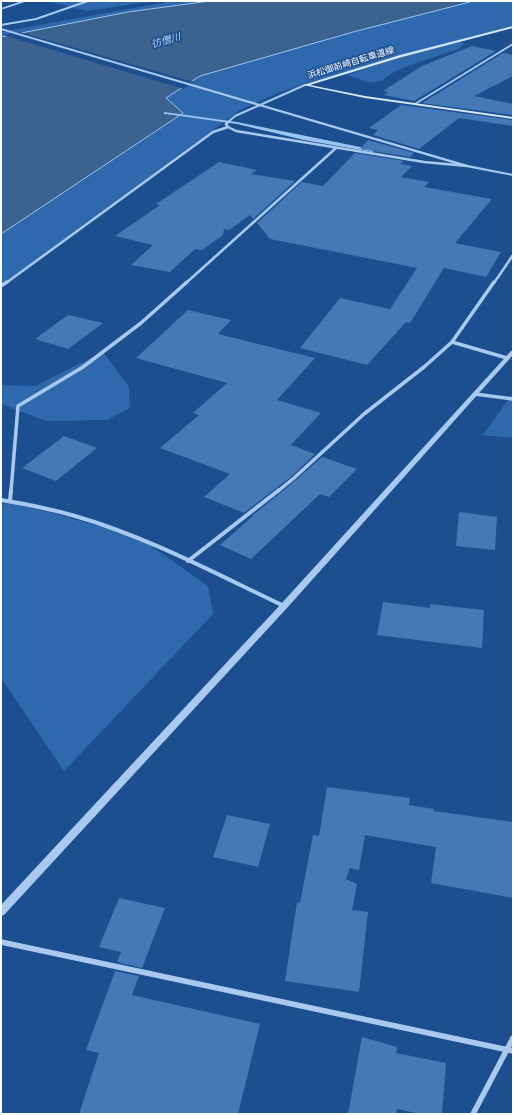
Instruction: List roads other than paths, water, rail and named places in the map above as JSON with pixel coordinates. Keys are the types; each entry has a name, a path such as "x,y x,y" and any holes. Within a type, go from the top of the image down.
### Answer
{"main road":[{"name":"浜松御前崎自転車道線","path":"305,86 394,58 513,27"},
{"name":"浜松御前崎自転車道線","path":"305,86 512,118"}],"street":[{"path":"1,25 36,19 88,1"},
{"path":"2,29 467,166 513,175"},
{"path":"415,104 513,44"},
{"path":"228,127 226,124 235,116 305,86"},
{"path":"1,286 213,132 228,127 236,131 336,148 424,162 467,166"},
{"path":"10,501 18,406 83,367 141,324 336,148"},
{"path":"188,561 294,478 364,414 424,367 452,342 513,255"},
{"path":"452,342 507,358"},
{"path":"1,912 284,606 513,352"},
{"path":"475,394 513,399"},
{"path":"1,500 86,518 140,538 284,606"},
{"path":"1,942 510,1050"},
{"path":"473,1114 510,1050 513,1038"}],"water":[{"name":"彷僧川","path":"210,1 474,1 353,32 200,76 166,98 183,113 1,234 1,37 128,12"}],"waterway":[{"path":"1,9 26,1"},
{"path":"166,113 237,123 304,138 372,150"}]}
